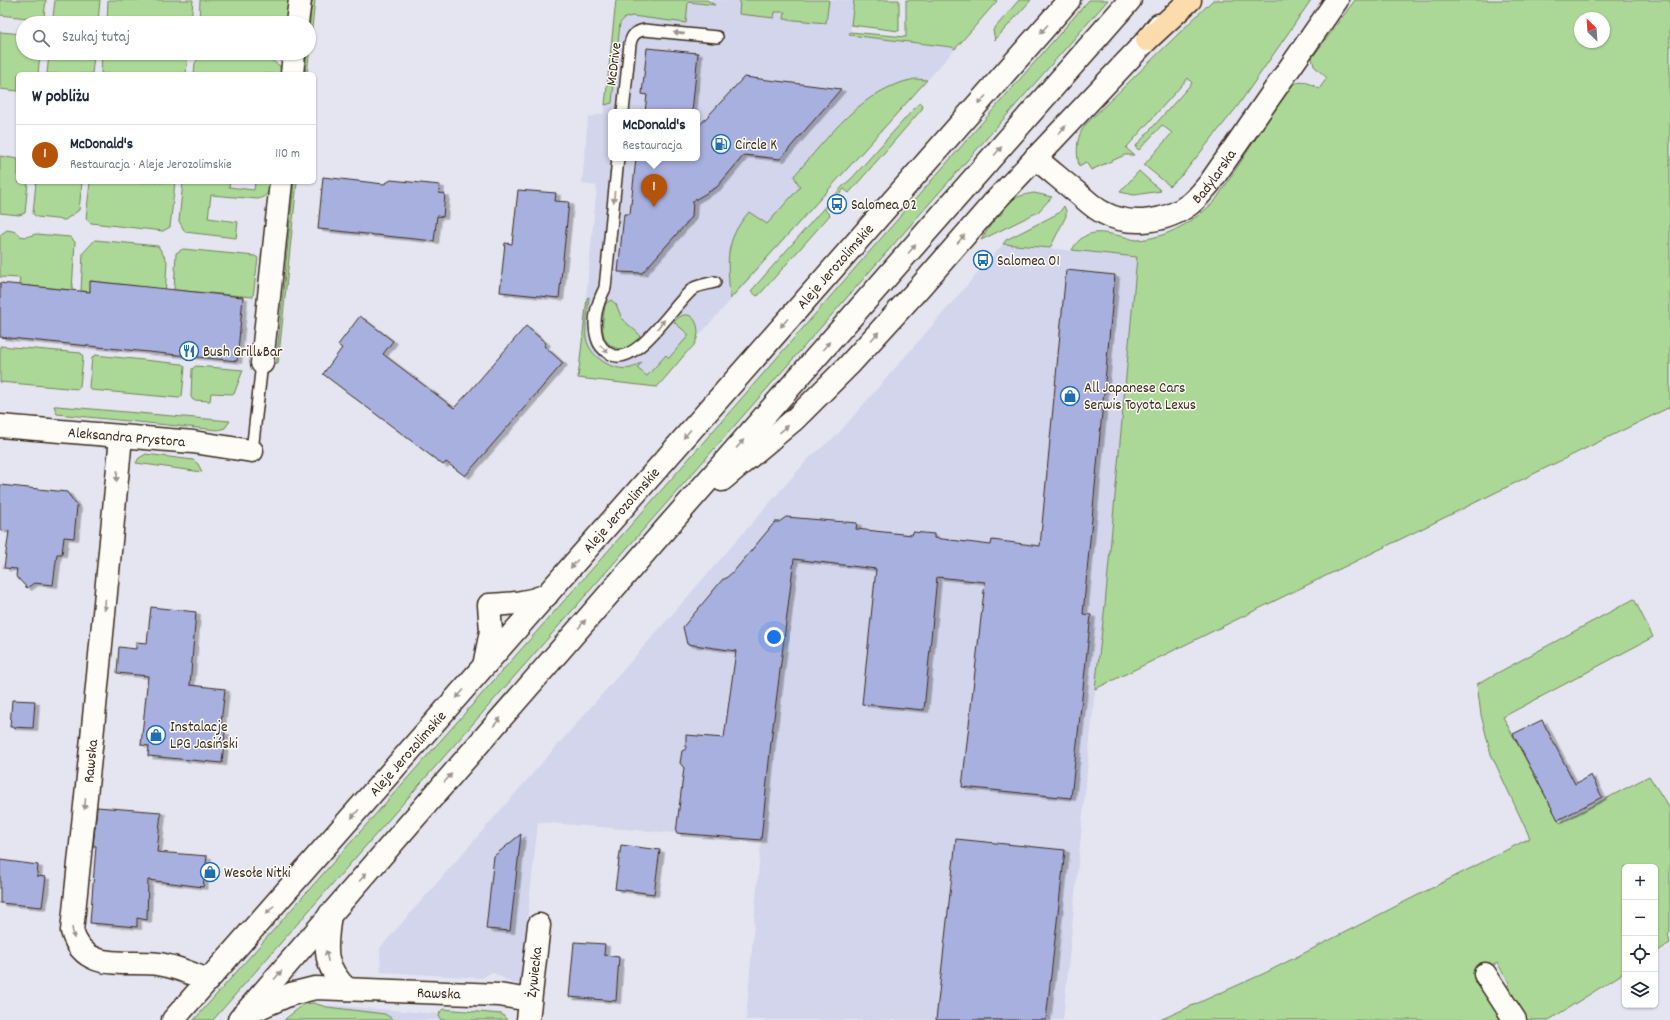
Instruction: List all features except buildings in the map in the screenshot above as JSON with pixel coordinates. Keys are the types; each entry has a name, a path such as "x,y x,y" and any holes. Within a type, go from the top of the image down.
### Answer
{"main road":[{"path":"298,16 300,0"},
{"name":"Aleje Jerozolimskie","path":"174,1020 547,595 728,386 1069,0"},
{"path":"241,1018 668,526 1130,0"},
{"path":"1147,40 1178,0"},
{"path":"668,526 795,419 859,354 1035,158 1147,40 1190,0"},
{"name":"Badylarska","path":"1035,158 1093,206 1112,217 1131,221 1150,220 1167,216 1182,210 1198,197 1209,184 1337,0"},
{"path":"292,72 293,60"},
{"path":"262,363 281,184"},
{"name":"Aleksandra Prystora","path":"0,426 193,442 252,451"},
{"name":"Rawska","path":"121,437 72,931 75,942 80,949 92,958 106,962 160,964 208,980"},
{"path":"484,666 491,631 489,605 530,602 547,595"},
{"path":"330,914 326,948 328,961 338,980 347,989"},
{"name":"Żywiecka","path":"529,1010 539,926"},
{"path":"1485,974 1515,1020"},
{"name":"Rawska","path":"241,1018 291,994 315,988 499,995 529,1010"}],"lane":[{"name":"McDrive","path":"623,109 630,44 632,37 637,31 644,30 717,37"},
{"path":"618,161 605,288 597,304 594,330 598,343 603,350 613,356 623,356 634,352 695,287 715,282"},
{"path":"252,451 262,363"}],"shaded area":[{"path":"616,0 854,0 850,35 952,47 955,49 654,386 578,378 597,186 582,184 588,118 604,113"},
{"path":"1003,244 1137,257 1105,605 1095,689 1063,1020 746,1020 761,840 538,822 520,984 512,983 492,972 482,978 381,972 380,948 809,458 837,435"},
{"path":"328,1005 464,1016 464,1020 316,1020"}],"green space":[{"path":"0,0 46,0 44,16 16,17 0,15"},
{"path":"55,0 100,0 99,16 53,16"},
{"path":"108,0 193,0 192,16 107,16"},
{"path":"200,0 289,0 288,16 199,16"},
{"path":"312,0 315,0 313,16 310,16"},
{"path":"616,0 707,0 715,5 688,2 686,23 632,16 625,18 620,23 612,103 605,105"},
{"path":"740,0 829,0 826,23 784,19 785,12 775,12 774,18 739,14"},
{"path":"854,0 899,0 899,31 851,25"},
{"path":"906,0 997,1 955,49 952,47 849,35 850,32 906,37"},
{"path":"1019,0 1031,0 995,40 993,30"},
{"path":"1089,0 1108,0 213,1020 194,1020 645,509"},
{"path":"1213,0 1311,0 1237,107 1183,174 1170,186 1144,165 1172,133 1162,125 1139,150 1135,147 1192,83 1188,78 1126,148 1134,155 1125,155 1091,170 1086,162 1079,166 1077,155 1078,144 1080,134 1086,124"},
{"path":"1355,0 1670,0 1670,407 1095,689 1105,605 1137,257 1072,250 1077,243 1088,234 1102,233 1136,240 1148,239 1170,232 1189,222 1215,201 1291,85 1305,82 1319,89 1327,78 1314,66 1312,58"},
{"path":"0,32 16,33 16,60 39,60 38,72 16,72 16,91 0,89"},
{"path":"48,60 94,60 92,72 47,72"},
{"path":"102,60 187,60 186,72 101,72"},
{"path":"197,60 271,60 280,66 281,72 194,72 195,63"},
{"path":"306,60 309,60 307,72 305,72"},
{"path":"915,79 927,80 730,299 728,263 731,243 735,233 749,212 767,224 800,187 794,176 847,117 878,93 896,84"},
{"path":"920,102 923,105 922,109 849,193 844,189 825,210 830,215 759,295 757,296 751,291 843,186 852,178"},
{"path":"0,156 16,159 16,184 28,184 25,213 19,215 0,213"},
{"path":"1139,171 1161,191 1134,195 1120,192"},
{"path":"36,184 82,184 79,210 65,220 37,217 33,214"},
{"path":"90,184 175,184 170,227 163,231 91,223 86,219"},
{"path":"183,184 230,184 229,187 254,190 255,184 270,184 267,193 258,199 211,195 208,218 238,222 236,238 185,232 179,221"},
{"path":"294,184 297,184 278,364 276,364"},
{"path":"1034,193 1052,197 1038,212 981,240 997,215 1001,215 1010,202 1022,195"},
{"path":"1064,206 1066,216 1050,248 1003,244 1006,240 1059,213"},
{"path":"7,230 17,232 20,236 26,237 36,234 70,237 75,242 72,290 19,285 20,278 0,277 0,235"},
{"path":"95,240 158,246 167,261 165,298 135,286 91,281 90,292 81,291 83,253"},
{"path":"183,249 255,256 258,258 253,297 174,290 176,253"},
{"path":"589,297 586,328 588,344 596,356 609,365 624,369 631,368 642,362 637,368 647,376 666,355 669,358 689,335 674,322 685,315 690,316 696,323 698,335 695,343 657,387 578,378 587,298"},
{"path":"611,300 616,304 622,319 640,336 637,342 627,348 622,349 611,346 604,336 603,324 605,304"},
{"path":"0,346 81,353 83,357 80,386 78,389 0,382"},
{"path":"95,355 182,364 185,367 182,396 179,398 91,390 89,387 92,358"},
{"path":"196,366 243,370 234,394 211,393 210,401 193,400 191,397 192,369"},
{"path":"54,406 230,421 225,428 218,430 57,414"},
{"path":"146,454 193,460 198,464 202,472 136,463 139,458"},
{"path":"1634,599 1653,637 1503,717 1560,823 1649,776 1670,809 1670,932 1668,935 1670,943 1658,951 1658,864 1622,864 1622,974 1549,1020 1525,1020 1505,988 1510,983 1497,963 1475,977 1503,1020 1160,1020 1265,973 1530,838 1491,754 1481,715 1477,684"},
{"path":"313,1003 327,1007 385,1014 394,1020 284,1020 304,1004"},
{"path":"443,1009 502,1014 507,1020 441,1020 439,1016"}],"place":[{"name":"Circle K","path":"721,144"},
{"name":"Salomea 02","path":"837,204"},
{"name":"McDonald's","path":"654,207"},
{"name":"Salomea 01","path":"983,260"},
{"name":"Bush Grill&Bar","path":"189,351"},
{"name":"All Japanese Cars Serwis Toyota Lexus","path":"1070,396"},
{"name":"Instalacje LPG Jasiński","path":"156,735"},
{"name":"Wesołe Nitki","path":"210,872"}]}
